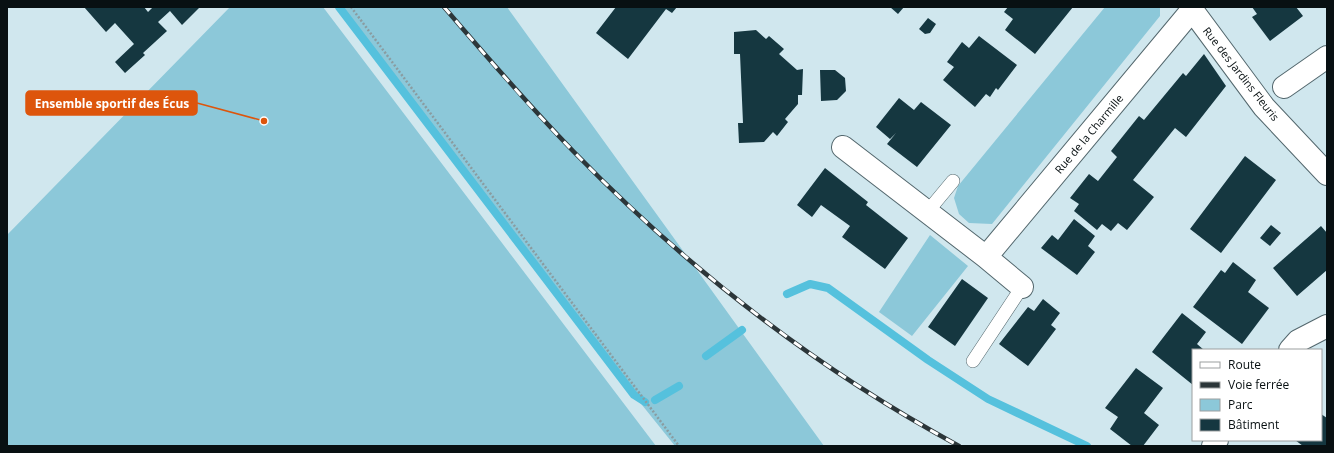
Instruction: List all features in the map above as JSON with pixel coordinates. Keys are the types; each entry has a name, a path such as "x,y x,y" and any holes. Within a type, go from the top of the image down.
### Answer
{"street":[{"name":"Rue des Jardins Fleuris","path":"1191,9 1264,107 1327,174"},
{"name":"Rue de la Charmille","path":"986,257 1191,9"},
{"path":"1284,87 1327,57"},
{"path":"843,147 928,211 1022,287"},
{"path":"1291,349 1298,341 1327,326"}],"lane":[{"path":"928,211 953,181"},
{"path":"973,361 1022,287"}],"path":[{"path":"351,7 679,446"}],"green space":[{"path":"230,7 323,7 656,446 7,446 7,235"},
{"path":"339,7 507,7 824,446 675,446 634,395"},
{"path":"1105,7 1160,7 1160,16 992,224 969,223 959,214 954,198 958,186"},
{"path":"930,235 968,266 912,336 879,312"}],"building":[{"path":"84,7 144,7 148,12 153,7 200,7 182,25 170,11 158,22 167,31 143,53 145,55 125,73 115,62 134,44 115,23 106,32"},
{"path":"616,7 677,7 672,13 666,9 628,59 596,33"},
{"path":"890,7 904,7 898,14"},
{"path":"1008,7 1073,7 1035,54 1005,30 1013,19 1004,12"},
{"path":"1252,7 1296,7 1303,16 1270,41 1252,17 1257,14"},
{"path":"928,18 936,24 930,33 925,34 919,29"},
{"path":"756,30 766,39 769,36 784,49 779,54 797,70 803,69 802,95 798,95 798,104 785,119 788,122 777,136 773,132 764,142 739,143 738,123 743,123 740,54 734,54 734,32"},
{"path":"979,36 1017,65 998,90 996,88 990,97 986,94 975,107 943,80 954,67 947,62 962,42 969,48"},
{"path":"1204,54 1226,86 1186,137 1175,128 1133,180 1154,197 1127,230 1118,223 1111,231 1102,224 1097,230 1074,211 1079,204 1070,198 1089,174 1098,181 1117,157 1111,151 1139,116 1144,120 1183,73 1186,76"},
{"path":"820,70 835,70 845,78 846,91 837,100 821,101"},
{"path":"899,98 914,110 921,102 951,125 917,167 887,144 896,133 890,139 876,127"},
{"path":"1245,156 1276,180 1221,253 1190,229"},
{"path":"825,168 868,202 866,205 908,238 885,269 842,237 850,226 821,205 812,217 797,205"},
{"path":"1074,219 1095,236 1088,246 1095,252 1077,275 1041,248 1052,235 1058,240"},
{"path":"1271,225 1281,233 1270,246 1260,238"},
{"path":"1321,226 1327,233 1327,270 1297,296 1273,268"},
{"path":"1233,262 1256,280 1248,292 1269,308 1242,344 1193,307 1221,270 1225,273"},
{"path":"962,279 988,298 955,346 928,327"},
{"path":"1043,299 1060,313 1051,325 1056,329 1028,366 999,344 1028,307 1034,311"},
{"path":"1182,313 1206,332 1197,344 1203,349 1192,349 1192,384 1152,352"},
{"path":"1136,368 1163,388 1144,413 1159,425 1143,446 1132,446 1110,429 1118,417 1105,408"},
{"path":"1322,415 1327,418 1327,446 1303,446 1296,441 1322,441"}],"waterway":[{"path":"339,7 634,395 645,402"},
{"path":"787,294 810,284 828,288 928,360 988,399 1087,446"},
{"path":"706,356 742,330"},
{"path":"655,400 679,386"}],"railway":[{"path":"444,7 557,135 661,236 755,313 804,349 855,384 906,416 959,446"}],"place":[{"name":"Ensemble sportif des Écus","path":"264,121"}]}
